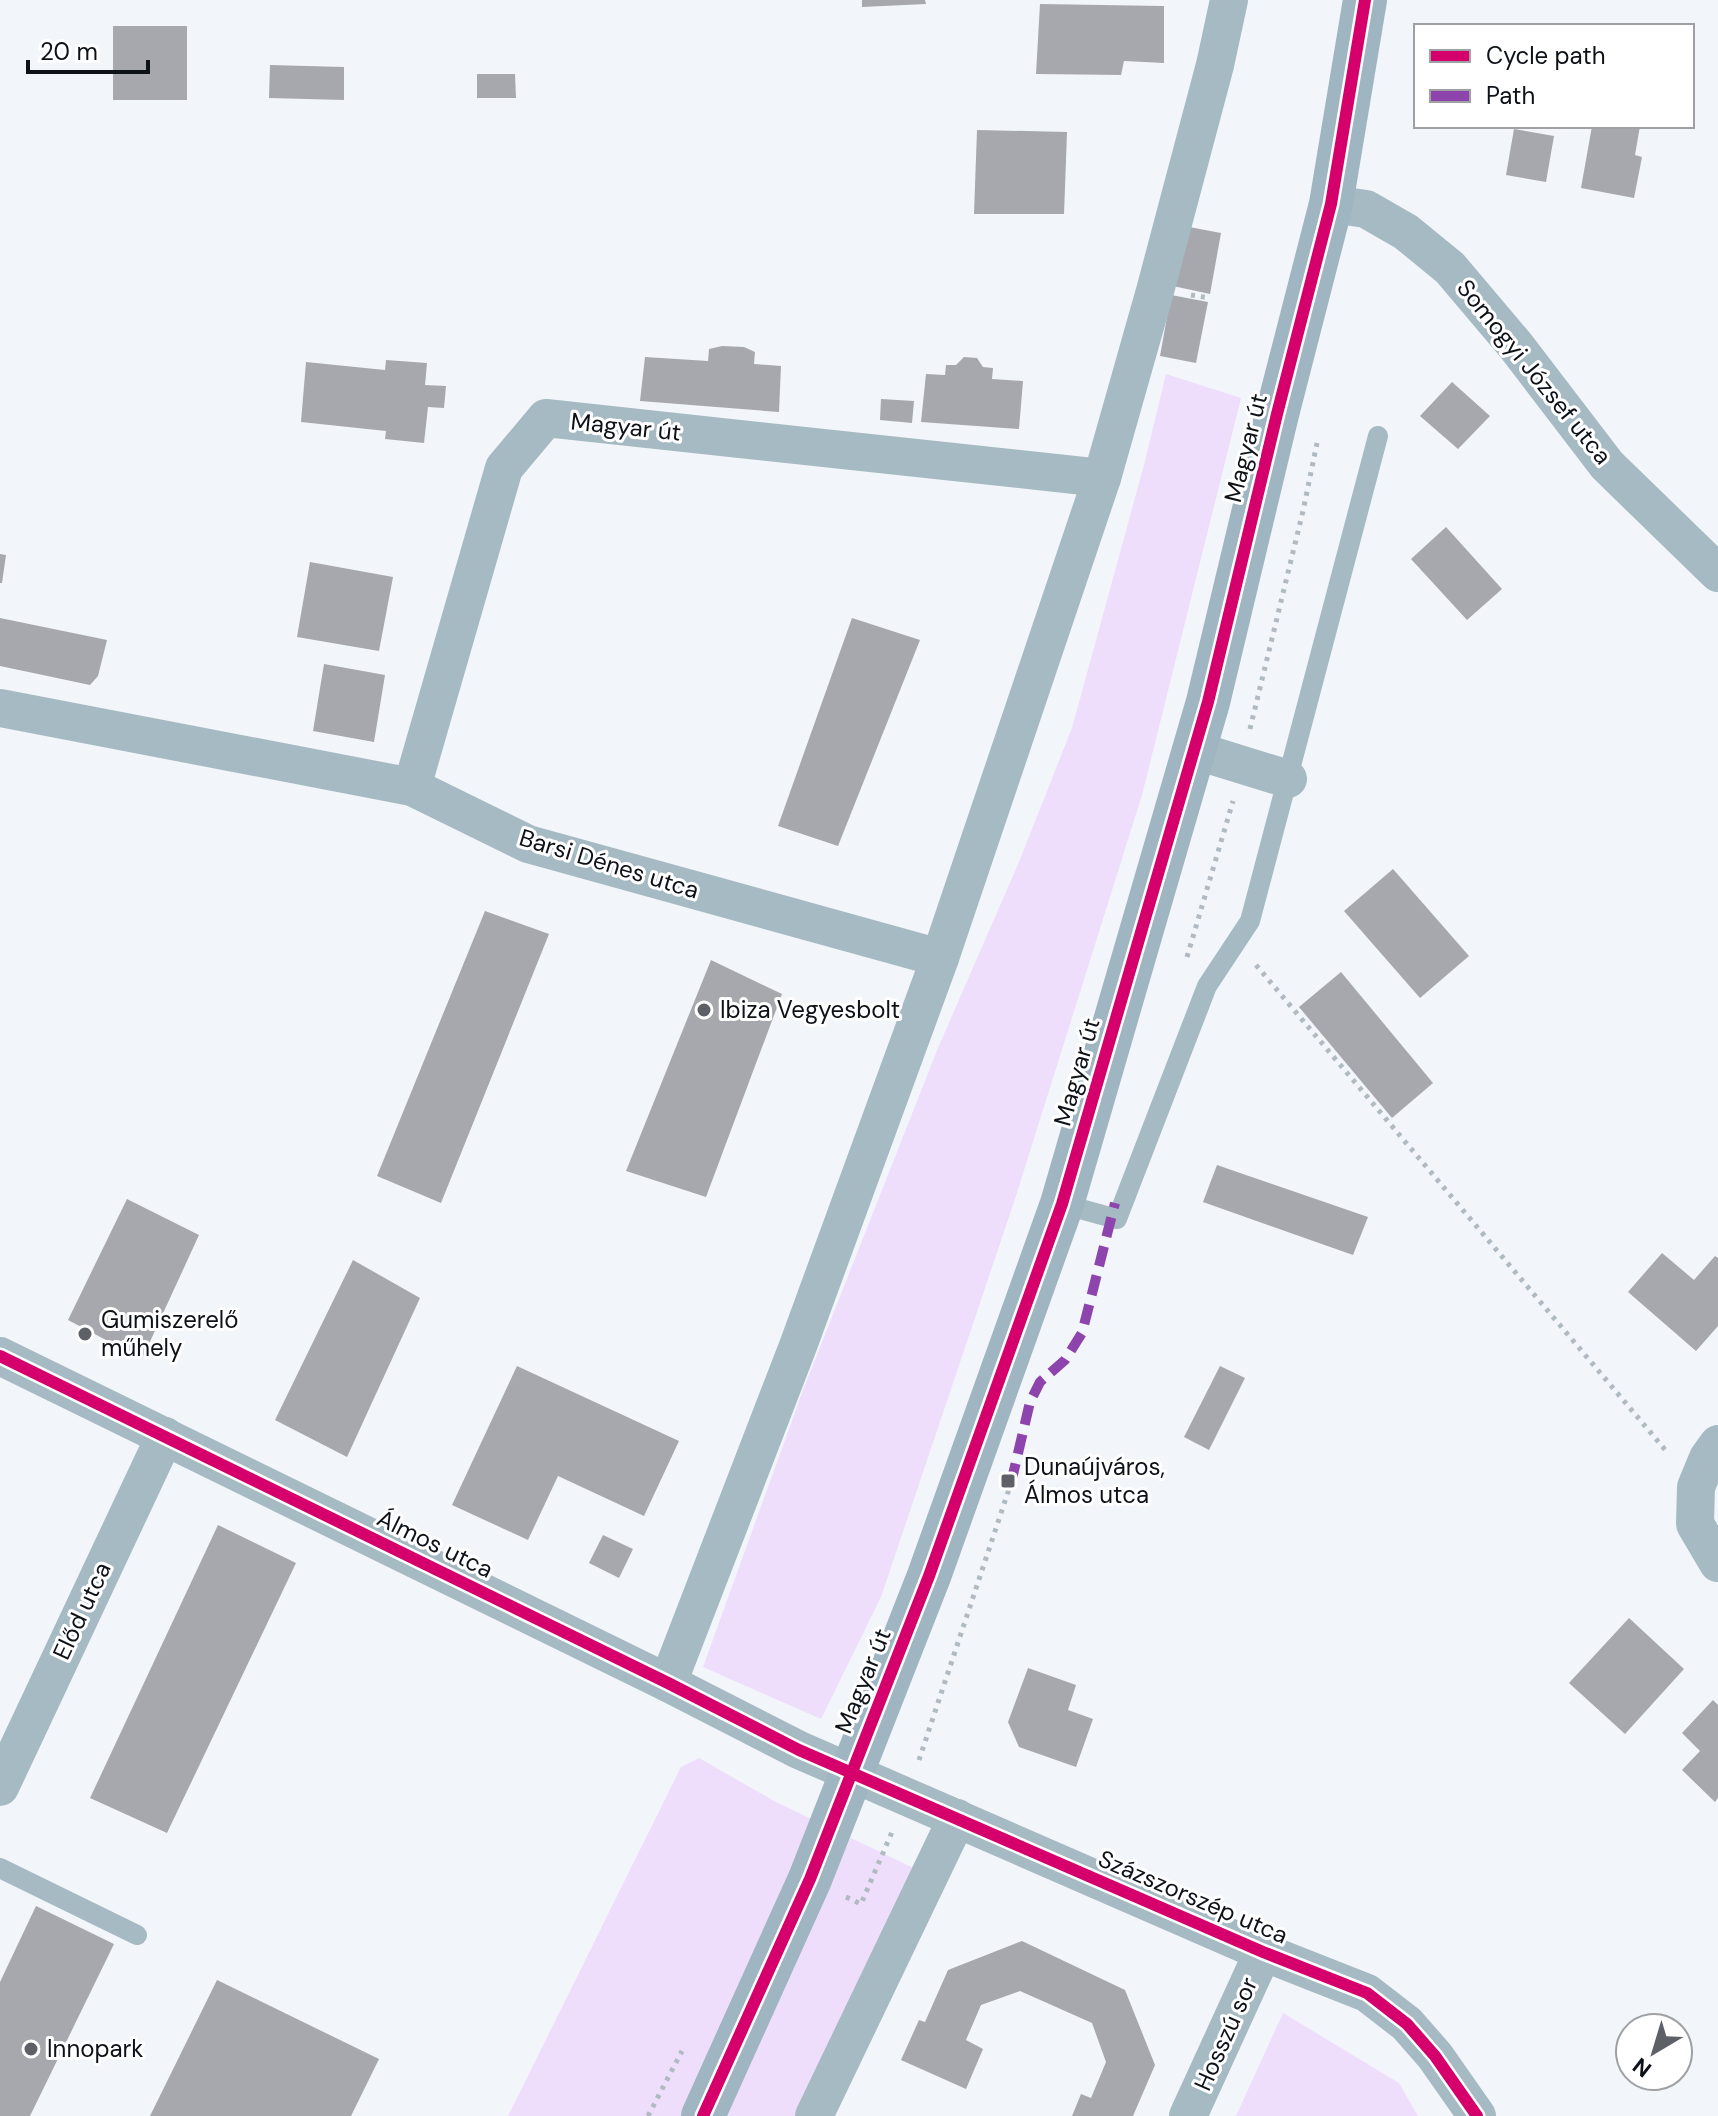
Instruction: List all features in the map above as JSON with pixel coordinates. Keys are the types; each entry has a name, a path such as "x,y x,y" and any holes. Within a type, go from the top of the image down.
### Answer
{"street":[{"path":"668,1683 798,1346 940,958 1102,478 1171,231 1229,0"},
{"name":"Magyar út","path":"703,2116 810,1879 929,1576 1062,1204 1208,702 1331,204 1365,0"},
{"name":"Somogyi József utca","path":"1331,204 1366,209 1406,232 1450,268 1516,346 1607,465 1718,573"},
{"name":"Magyar út","path":"412,787 504,468 546,418 1102,478"},
{"name":"Barsi Dénes utca","path":"0,708 412,787 528,844 940,958"},
{"path":"1194,750 1288,779"},
{"name":"Álmos utca","path":"0,1356 799,1750 851,1772"},
{"name":"Előd utca","path":"0,1787 165,1436"},
{"path":"1718,1444 1708,1458 1696,1487 1695,1524 1718,1563"},
{"name":"Százszorszép utca","path":"851,1772 1263,1952 1367,1993 1407,2024 1435,2056 1477,2116"},
{"path":"814,2116 957,1818"},
{"name":"Hosszú sor","path":"1188,2116 1263,1952"}],"lane":[{"path":"1062,1204 1117,1219 1207,986 1250,921 1378,436"},
{"path":"0,1868 137,1935"}],"path":[{"path":"1236,942 1696,1487"}],"shaded area":[{"path":"1166,374 1241,398 1142,795 1015,1199 881,1597 821,1719 703,1667 802,1393 938,1048 1019,862 1072,728"},
{"path":"699,1758 774,1801 924,1873 809,2116 508,2116 681,1767"},
{"path":"1283,2013 1399,2083 1418,2116 1236,2116"}],"building":[{"path":"862,0 925,0 926,4 862,7"},
{"path":"1040,4 1164,6 1164,63 1124,61 1121,75 1036,74"},
{"path":"113,26 187,26 187,100 113,100"},
{"path":"270,65 344,67 344,100 269,98"},
{"path":"477,74 515,74 516,98 477,98"},
{"path":"1592,128 1640,128 1635,155 1642,157 1634,198 1581,188"},
{"path":"1514,129 1554,136 1546,182 1506,175"},
{"path":"977,130 1067,132 1064,214 974,214"},
{"path":"1184,226 1221,233 1210,294 1173,286"},
{"path":"1171,295 1208,302 1196,363 1160,356"},
{"path":"744,347 755,352 754,364 781,366 779,412 640,401 645,357 708,361 709,349"},
{"path":"964,357 977,358 983,367 993,368 992,379 1023,381 1019,429 921,422 926,374 945,375 946,365 956,365"},
{"path":"386,360 427,363 425,385 446,386 444,408 428,407 424,443 385,439 386,431 301,422 306,362 385,370"},
{"path":"1452,382 1490,416 1458,449 1420,416"},
{"path":"881,399 914,401 912,423 880,420"},
{"path":"1446,527 1502,589 1467,620 1411,559"},
{"path":"0,554 6,555 2,583 0,583"},
{"path":"310,562 393,577 379,651 297,637"},
{"path":"0,618 107,640 98,676 90,685 0,666"},
{"path":"852,618 920,640 838,846 778,826"},
{"path":"324,664 385,675 374,742 313,731"},
{"path":"1393,869 1469,956 1420,998 1344,911"},
{"path":"485,911 549,934 441,1203 377,1176"},
{"path":"711,960 782,994 706,1197 626,1171"},
{"path":"1341,972 1433,1083 1392,1118 1299,1007"},
{"path":"1217,1165 1368,1217 1353,1255 1203,1202"},
{"path":"127,1199 199,1235 142,1359 68,1320"},
{"path":"1662,1253 1694,1280 1715,1256 1718,1258 1718,1326 1696,1351 1628,1292"},
{"path":"353,1260 420,1298 347,1457 275,1420"},
{"path":"517,1366 679,1441 644,1516 558,1476 528,1540 452,1505"},
{"path":"1220,1366 1245,1378 1209,1450 1184,1437"},
{"path":"218,1525 296,1563 167,1833 90,1798"},
{"path":"603,1535 633,1549 619,1578 589,1563"},
{"path":"1629,1618 1684,1669 1625,1734 1569,1683"},
{"path":"1028,1668 1076,1685 1068,1710 1093,1719 1076,1767 1019,1747 1008,1722"},
{"path":"1713,1700 1718,1705 1718,1798 1715,1802 1682,1770 1700,1751 1682,1733"},
{"name":"Innopark","path":"36,1906 114,1944 30,2116 0,2116 0,1982"},
{"path":"1022,1941 1125,1990 1155,2065 1133,2116 1072,2116 1081,2094 1091,2098 1106,2062 1092,2023 1020,1991 981,2005 966,2040 983,2049 966,2089 901,2060 919,2020 925,2022 948,1970"},
{"path":"217,1980 379,2059 351,2116 150,2116"}],"marked path":[{"path":"1011,1483 1030,1402 1040,1382 1065,1360 1082,1333 1115,1203"}],"cycle path":[{"path":"703,2116 810,1879 929,1576 1062,1204 1208,702 1331,204 1365,0"},
{"path":"0,1356 799,1750 1263,1952 1367,1993 1407,2024 1435,2056 1477,2116"}],"place":[{"name":"Ibiza Vegyesbolt","path":"704,1010"},
{"name":"Gumiszerelő műhely","path":"85,1334"},
{"name":"Dunaújváros, Álmos utca","path":"1008,1481"},
{"name":"Innopark","path":"31,2049"}]}
